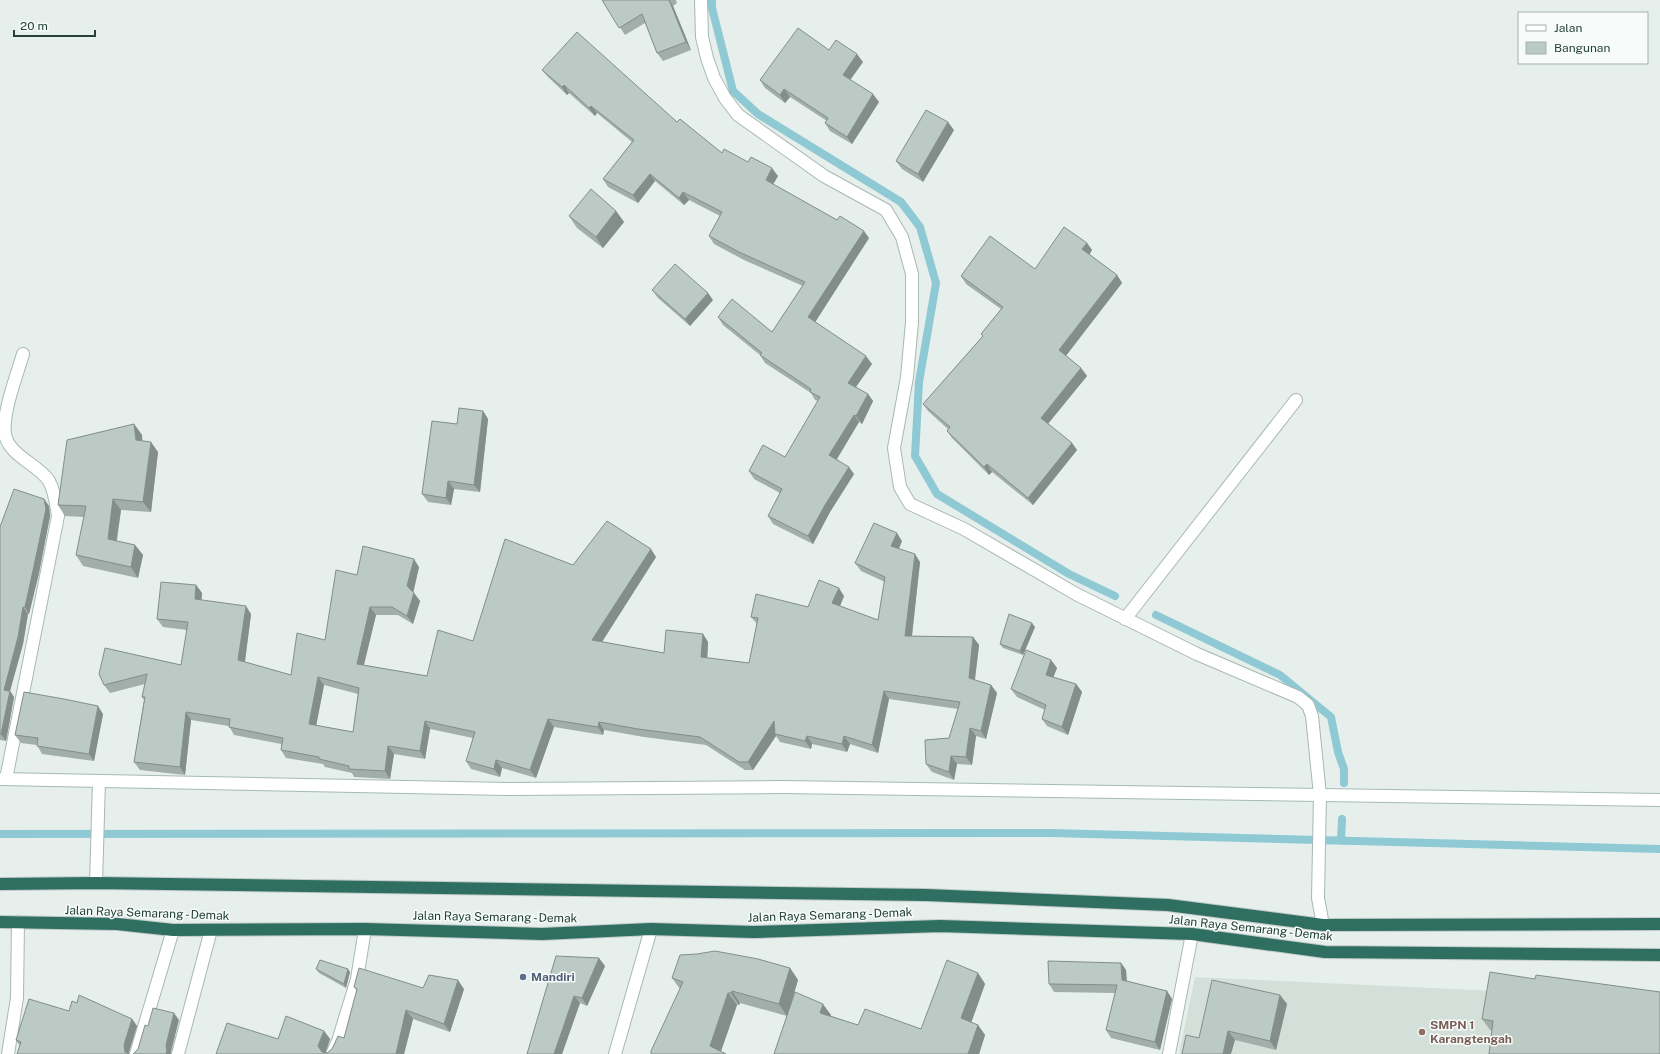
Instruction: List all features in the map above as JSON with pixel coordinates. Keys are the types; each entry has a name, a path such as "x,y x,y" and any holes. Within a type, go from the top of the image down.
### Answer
{"highway":[{"name":"Jalan Raya Semarang - Demak","path":"0,884 96,883 926,896 1168,905 1323,925 1660,924"},
{"name":"Jalan Raya Semarang - Demak","path":"0,922 117,924 173,930 365,929 542,934 651,929 753,932 940,926 1192,934 1325,952 1660,955"}],"street":[{"path":"701,0 702,37 707,58 721,91 738,115 824,176 886,210 902,237 912,274 912,322 907,377 894,448 900,487 910,504 964,529 1076,594 1197,654 1298,697 1308,705 1312,716 1320,796 1318,898 1323,925"},
{"path":"23,354 4,421 5,436 13,449 48,479 55,494 58,516 3,779 507,789 782,787 1660,800"},
{"path":"1125,618 1296,400"},
{"path":"96,883 99,781"},
{"path":"8,1054 17,998 18,922"},
{"path":"332,1054 338,1041 357,979 365,929"},
{"path":"615,1054 651,929"},
{"path":"136,1054 173,930"},
{"path":"178,1054 211,930"},
{"path":"1169,1054 1192,934"}],"shaded area":[{"name":"SMPN 1 Karangtengah","path":"1195,977 1497,991 1660,1054 1179,1054"}],"building":[{"path":"602,0 669,0 686,42 657,53 642,14 619,28"},
{"path":"798,28 829,50 836,40 857,54 843,75 873,94 847,137 825,123 828,118 784,89 780,95 760,80"},
{"path":"577,32 677,122 680,119 722,153 724,149 748,162 751,157 772,168 766,180 837,220 840,216 864,231 808,317 866,356 848,383 868,394 856,416 854,415 829,455 849,467 825,505 808,536 768,516 782,489 749,471 763,445 785,457 820,397 810,392 811,389 760,355 762,353 718,317 732,299 772,332 805,282 739,252 709,236 722,212 683,192 679,198 650,174 633,195 603,179 634,140 591,106 589,108 564,85 562,87 542,70"},
{"path":"926,110 948,122 918,174 896,161"},
{"path":"591,189 616,211 596,237 569,216"},
{"path":"1064,227 1087,243 1082,249 1117,275 1059,350 1081,368 1041,418 1072,443 1028,498 987,464 984,467 947,431 950,427 923,404 983,336 981,334 1003,307 961,276 990,236 1035,269"},
{"path":"675,264 708,293 685,319 652,290"},
{"path":"459,408 483,411 474,485 448,481 446,498 422,494 432,421 457,424"},
{"path":"134,424 136,440 151,442 143,502 113,499 108,539 135,545 131,567 76,555 86,506 58,505 67,440"},
{"path":"14,489 44,499 46,509 25,607 23,607 18,637 4,690 10,691 0,734 0,527"},
{"path":"607,521 651,549 592,640 664,653 666,630 703,634 701,657 749,663 758,618 751,617 756,594 808,607 819,580 839,588 832,603 878,620 885,577 855,563 874,523 897,533 891,546 915,554 905,636 973,637 969,678 991,685 981,731 970,728 966,757 951,756 949,772 926,764 925,740 949,738 960,702 884,691 872,745 844,736 842,744 807,736 805,741 775,734 774,721 748,762 739,762 700,737 599,722 598,727 548,719 530,770 496,760 494,769 466,761 475,732 425,721 420,751 388,746 385,771 349,769 349,766 319,759 319,757 281,750 283,738 229,727 230,719 186,712 180,767 134,762 145,697 142,697 147,674 104,685 99,674 105,648 181,665 188,622 157,619 161,582 196,585 195,599 246,606 238,660 291,675 297,633 325,640 336,570 357,575 363,546 414,559 407,586 414,593 407,616 392,607 370,607 357,664 427,676 438,630 473,641 505,539 573,565","holes":["318,677 359,688 353,732 309,724"]},
{"path":"1009,614 1032,623 1020,651 1000,644"},
{"path":"1026,650 1051,660 1046,675 1076,684 1062,727 1042,719 1046,705 1011,689"},
{"path":"24,692 98,706 89,754 37,746 38,738 15,735"},
{"path":"715,951 758,959 790,968 779,1004 732,991 731,993 728,993 710,1046 726,1054 651,1054 651,1051 683,982 672,978 680,955"},
{"path":"556,956 599,958 582,998 574,996 554,1054 527,1054"},
{"path":"320,960 348,969 344,984 316,969"},
{"path":"947,960 978,973 961,1018 978,1025 968,1054 774,1054 795,992 823,1004 820,1013 858,1025 865,1009 921,1029"},
{"path":"1048,961 1121,963 1122,980 1167,991 1155,1042 1106,1030 1117,985 1049,984"},
{"path":"359,968 423,988 429,975 458,980 444,1024 406,1010 396,1054 216,1054 227,1023 278,1039 286,1016 324,1031 318,1046 322,1052 327,1053 332,1049 338,1036 344,1038 357,989 354,987"},
{"path":"1490,972 1535,979 1536,975 1660,992 1660,1054 1489,1054 1493,1021 1482,1019"},
{"path":"1212,980 1280,995 1270,1041 1228,1031 1223,1054 1182,1054 1186,1035 1199,1038"},
{"path":"79,995 132,1019 124,1045 125,1052 129,1054 17,1054 21,1042 16,1040 29,999 69,1011 72,1001 77,1003"},
{"path":"153,1008 174,1013 166,1045 166,1054 133,1054 138,1049 145,1025 148,1026"}],"waterway":[{"path":"712,0 712,8 733,91 758,114 901,202 920,227 936,283 919,382 915,456 937,494 1069,574 1115,596"},
{"path":"1156,615 1280,675 1331,717 1338,752 1344,769 1344,783"},
{"path":"1341,841 1342,819"},
{"path":"0,834 1050,833 1660,849"}],"place":[{"name":"Mandiri","path":"523,977"},
{"name":"SMPN 1 Karangtengah","path":"1422,1032"}]}
